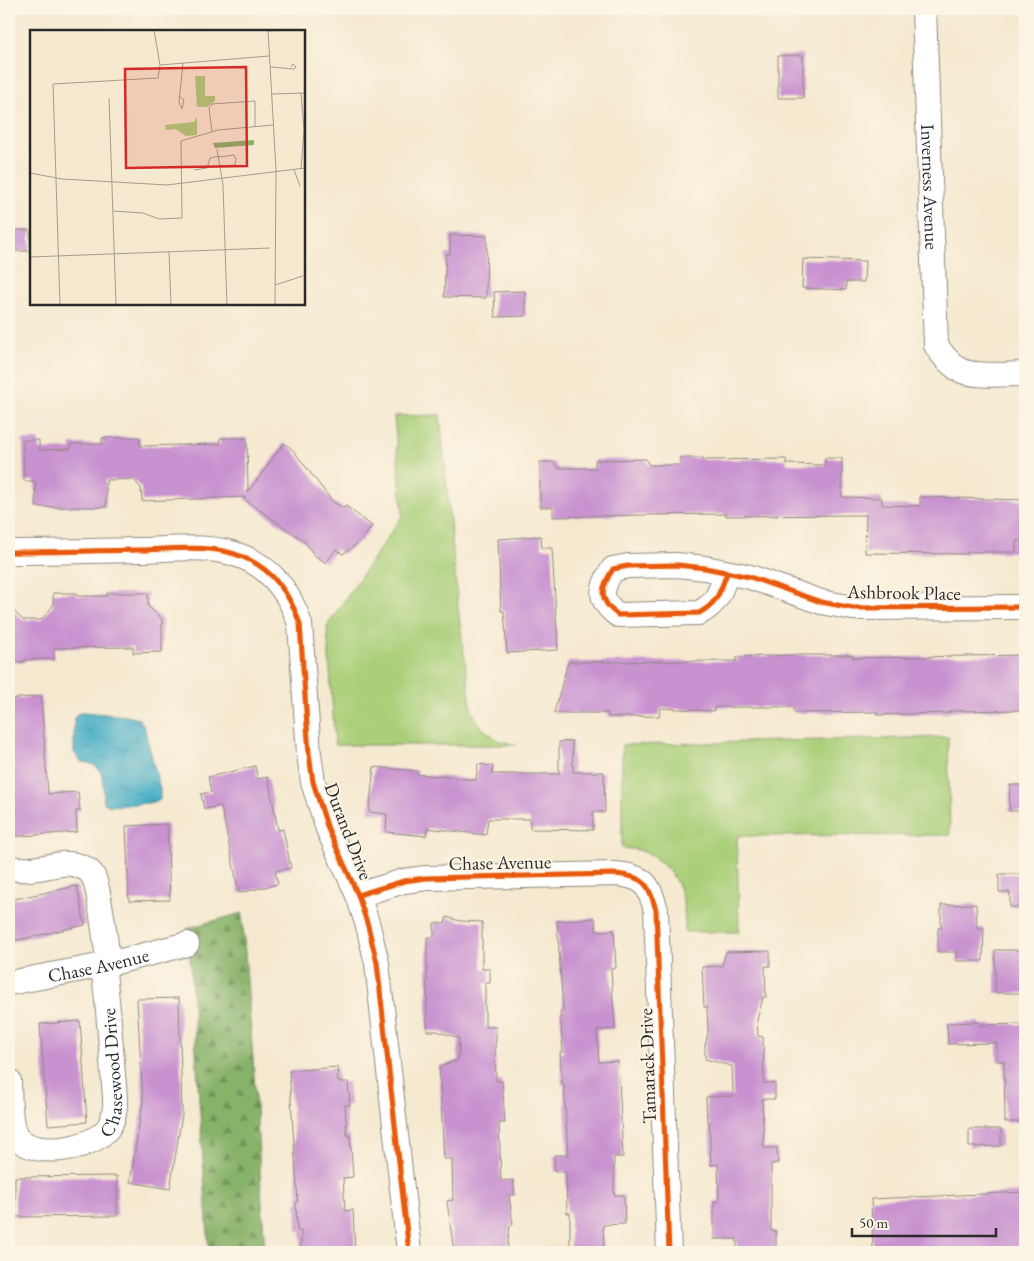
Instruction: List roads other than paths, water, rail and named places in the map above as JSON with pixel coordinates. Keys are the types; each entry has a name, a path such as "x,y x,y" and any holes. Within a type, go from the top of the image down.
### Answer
{"street":[{"name":"Inverness Avenue","path":"924,9 936,345 946,360 960,370 974,373 1025,374"},
{"name":"Durand Drive","path":"9,552 208,549 228,552 244,557 270,573 287,594 300,624 309,754 314,782 328,829 358,895 377,963 409,1252"},
{"name":"Ashbrook Place","path":"727,573 716,600 707,609 699,613 618,615 608,607 603,594 604,583 613,569 628,566 677,565 705,568 750,577 821,602 853,608 1025,607"},
{"path":"9,868 28,870 74,864 87,870 93,876 98,893 106,964"},
{"name":"Chase Avenue","path":"358,895 404,881 426,878 616,874 631,876 644,881"},
{"name":"Tamarack Drive","path":"644,881 651,893 656,910 670,1252"},
{"name":"Chase Avenue","path":"9,984 106,964 187,944"},
{"name":"Chasewood Drive","path":"9,1081 13,1130 25,1144 36,1147 63,1148 87,1144 105,1132 112,1123 114,1105 106,964"}],"water":[{"path":"84,712 139,719 144,726 160,789 160,800 148,803 110,806 104,803 103,782 100,771 90,764 81,762 74,752 74,719 77,714"}]}
